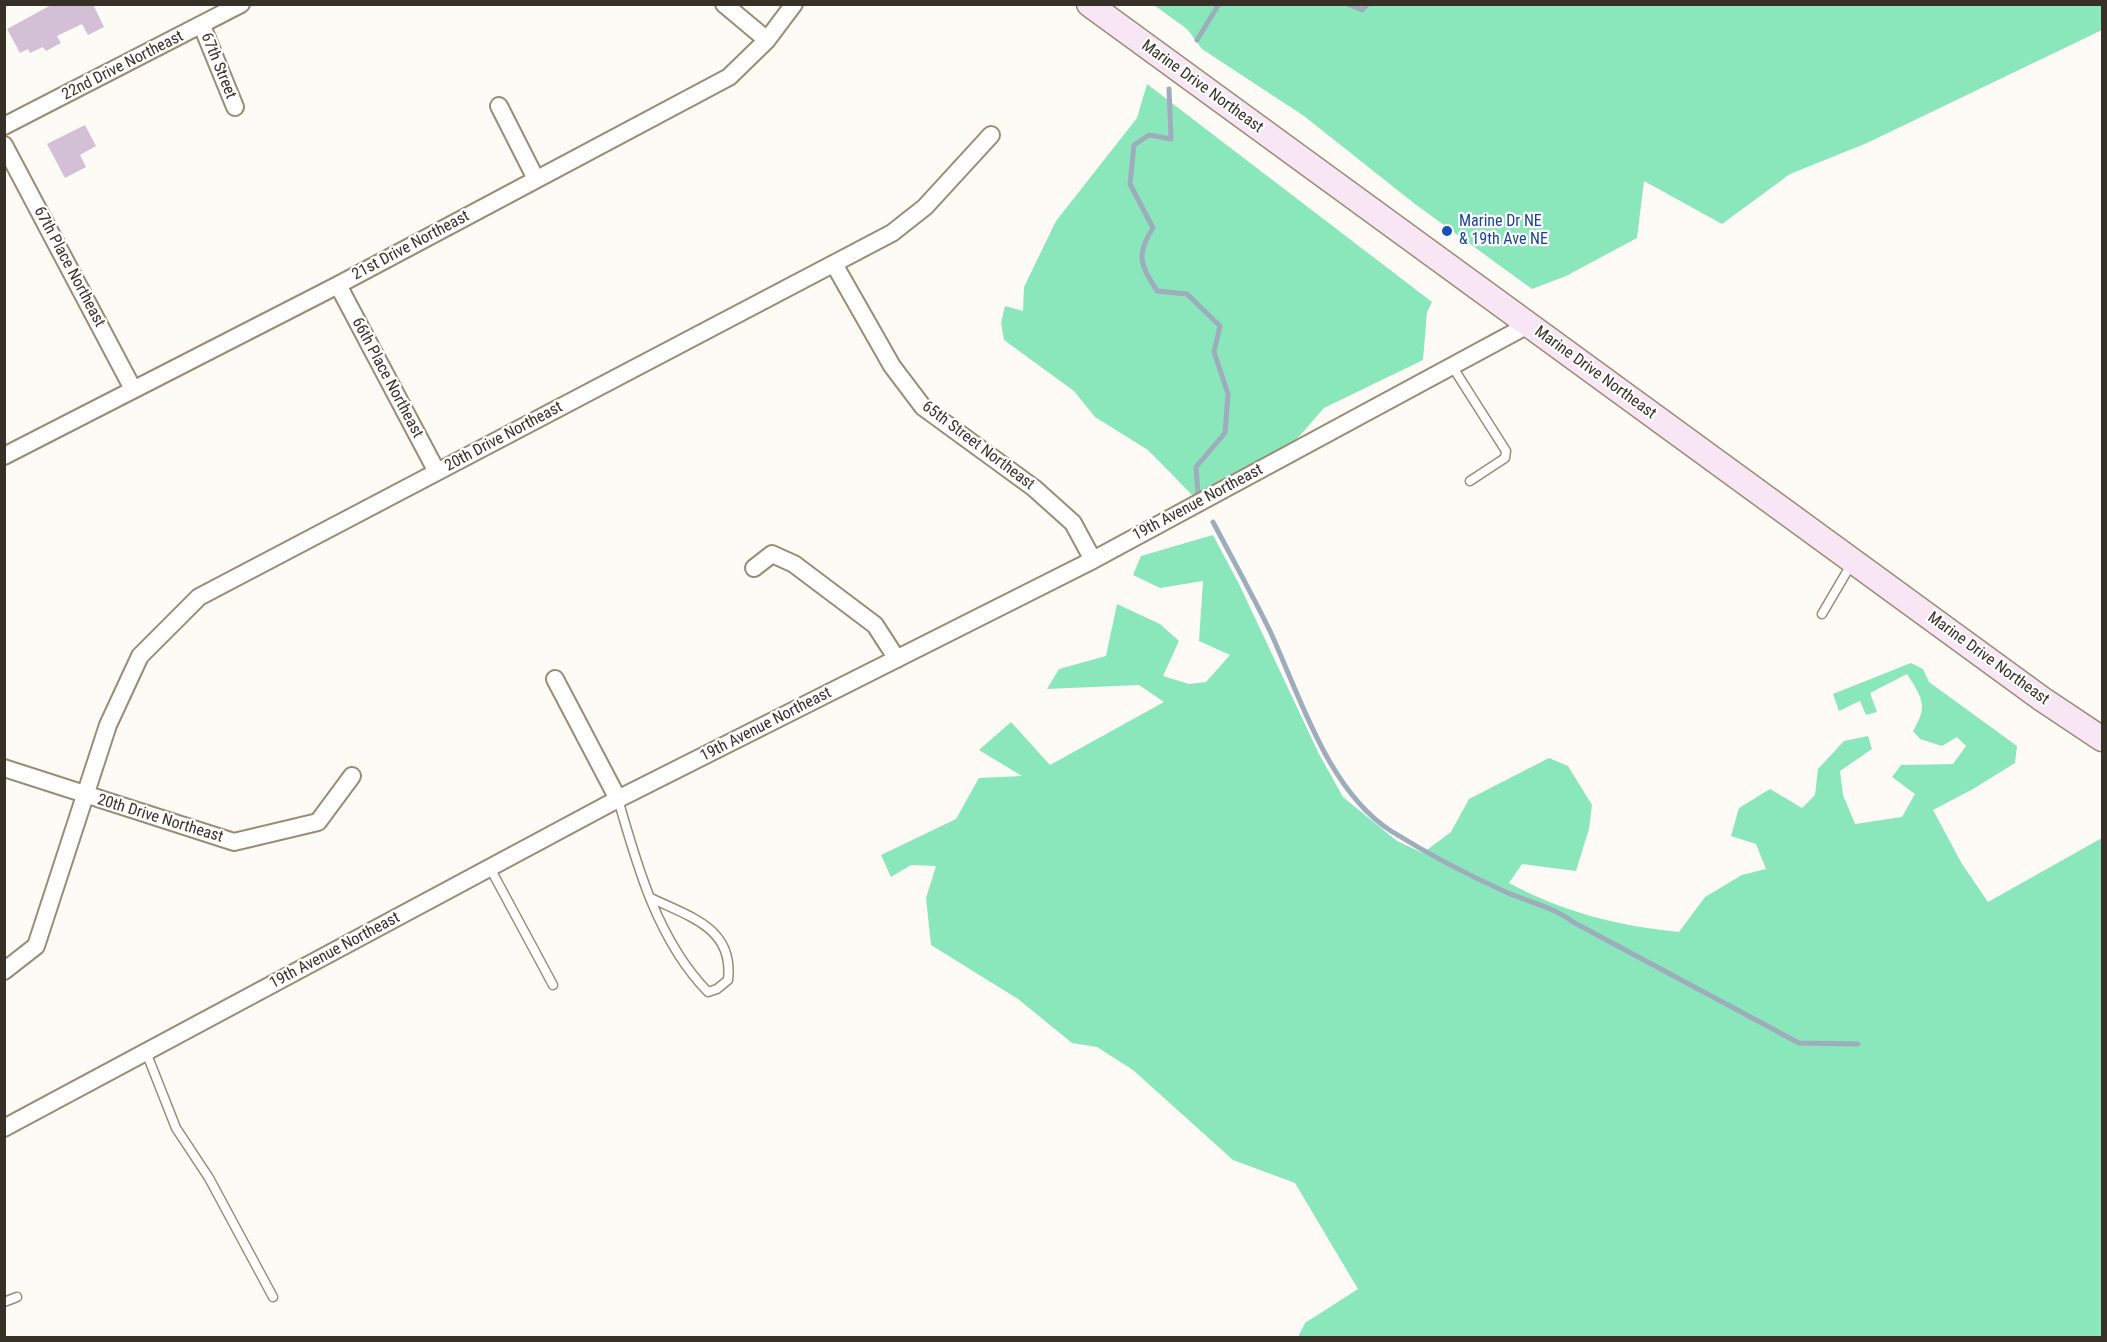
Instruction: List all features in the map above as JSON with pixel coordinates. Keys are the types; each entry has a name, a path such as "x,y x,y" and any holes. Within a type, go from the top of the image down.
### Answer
{"main road":[{"name":"Marine Drive Northeast","path":"1089,4 2042,699 2103,739"}],"street":[{"name":"22nd Drive Northeast","path":"4,126 242,4"},
{"path":"724,4 768,40"},
{"name":"21st Drive Northeast","path":"4,456 338,285 729,77 768,40 794,4"},
{"name":"67th Street","path":"202,26 235,107"},
{"path":"499,106 536,179"},
{"name":"20th Drive Northeast","path":"86,796 108,725 140,656 199,597 892,234 925,207 991,135"},
{"name":"67th Place Northeast","path":"4,145 133,389"},
{"name":"65th Street Northeast","path":"834,264 892,366 923,407 1034,488 1073,523 1093,560"},
{"name":"66th Place Northeast","path":"338,285 437,472"},
{"name":"19th Avenue Northeast","path":"4,1128 618,799 1093,560 1528,325"},
{"path":"754,568 772,554 794,564 875,625 897,659"},
{"path":"555,680 618,799"},
{"name":"20th Drive Northeast","path":"4,768 234,842 318,822 352,776"},
{"path":"4,971 36,946 86,796"}],"lane":[{"path":"1452,366 1506,451 1505,458 1470,481"},
{"path":"1822,614 1853,561"},
{"path":"618,799 651,898 692,976 708,992 717,989 729,980 730,964 724,946 709,926 651,898"},
{"path":"490,868 553,985"},
{"path":"146,1052 176,1128 209,1178 273,1297"},
{"path":"4,1302 17,1297"}],"green space":[{"path":"2102,4 2102,30 1867,143 1790,174 1722,224 1644,181 1637,238 1566,276 1532,289 1415,204 1304,116 1202,49 1187,29 1154,5"},
{"path":"1147,84 1432,302 1427,312 1423,360 1324,408 1289,448 1193,496 1148,450 1095,417 1074,391 1004,340 1001,323 1005,306 1023,311 1024,287 1056,221 1137,118"},
{"path":"1213,535 1239,584 1319,754 1343,797 1397,841 1423,853 1451,832 1469,799 1549,758 1568,766 1592,805 1589,829 1576,871 1522,864 1509,883 1570,910 1613,922 1679,932 1705,897 1742,875 1766,869 1756,844 1731,836 1739,808 1770,789 1802,808 1815,795 1818,769 1844,741 1868,736 1872,749 1840,771 1843,795 1855,824 1902,817 1915,794 1892,777 1901,765 1953,764 1966,746 1957,737 1942,746 1920,739 1913,731 1921,715 1922,702 1907,674 1870,693 1877,712 1866,715 1860,701 1839,711 1833,694 1911,663 1923,669 1929,682 2017,746 2015,763 1933,810 1962,864 1988,902 2102,838 2102,1337 1298,1337 1305,1323 1358,1289 1295,1183 1233,1160 1133,1070 1097,1047 1072,1043 1018,999 931,945 926,898 936,866 911,865 891,877 881,855 956,819 979,778 1022,776 979,750 1011,722 1050,765 1164,702 1139,685 1047,689 1059,669 1106,656 1117,604 1160,624 1179,641 1163,676 1189,684 1206,682 1230,655 1199,641 1203,581 1160,588 1133,575 1141,556"}],"building":[{"path":"53,4 93,4 104,27 88,35 82,24 57,36 61,43 46,51 43,47 30,53 28,49 20,53 7,29"},
{"path":"85,125 96,146 80,155 86,167 65,178 47,144"}],"waterway":[{"path":"1197,40 1219,4"},
{"path":"1348,4 1362,10 1368,4"},
{"path":"1169,89 1171,139 1149,135 1134,145 1130,184 1153,228 1144,246 1142,260 1157,291 1187,294 1220,326 1214,352 1228,394 1225,433 1196,467 1198,493"},
{"path":"1213,522 1270,631 1318,740 1350,792 1369,814 1391,831 1448,864 1508,893 1558,913 1799,1043 1858,1044"}],"place":[{"name":"Marine Dr NE & 19th Ave NE","path":"1447,231"}]}
